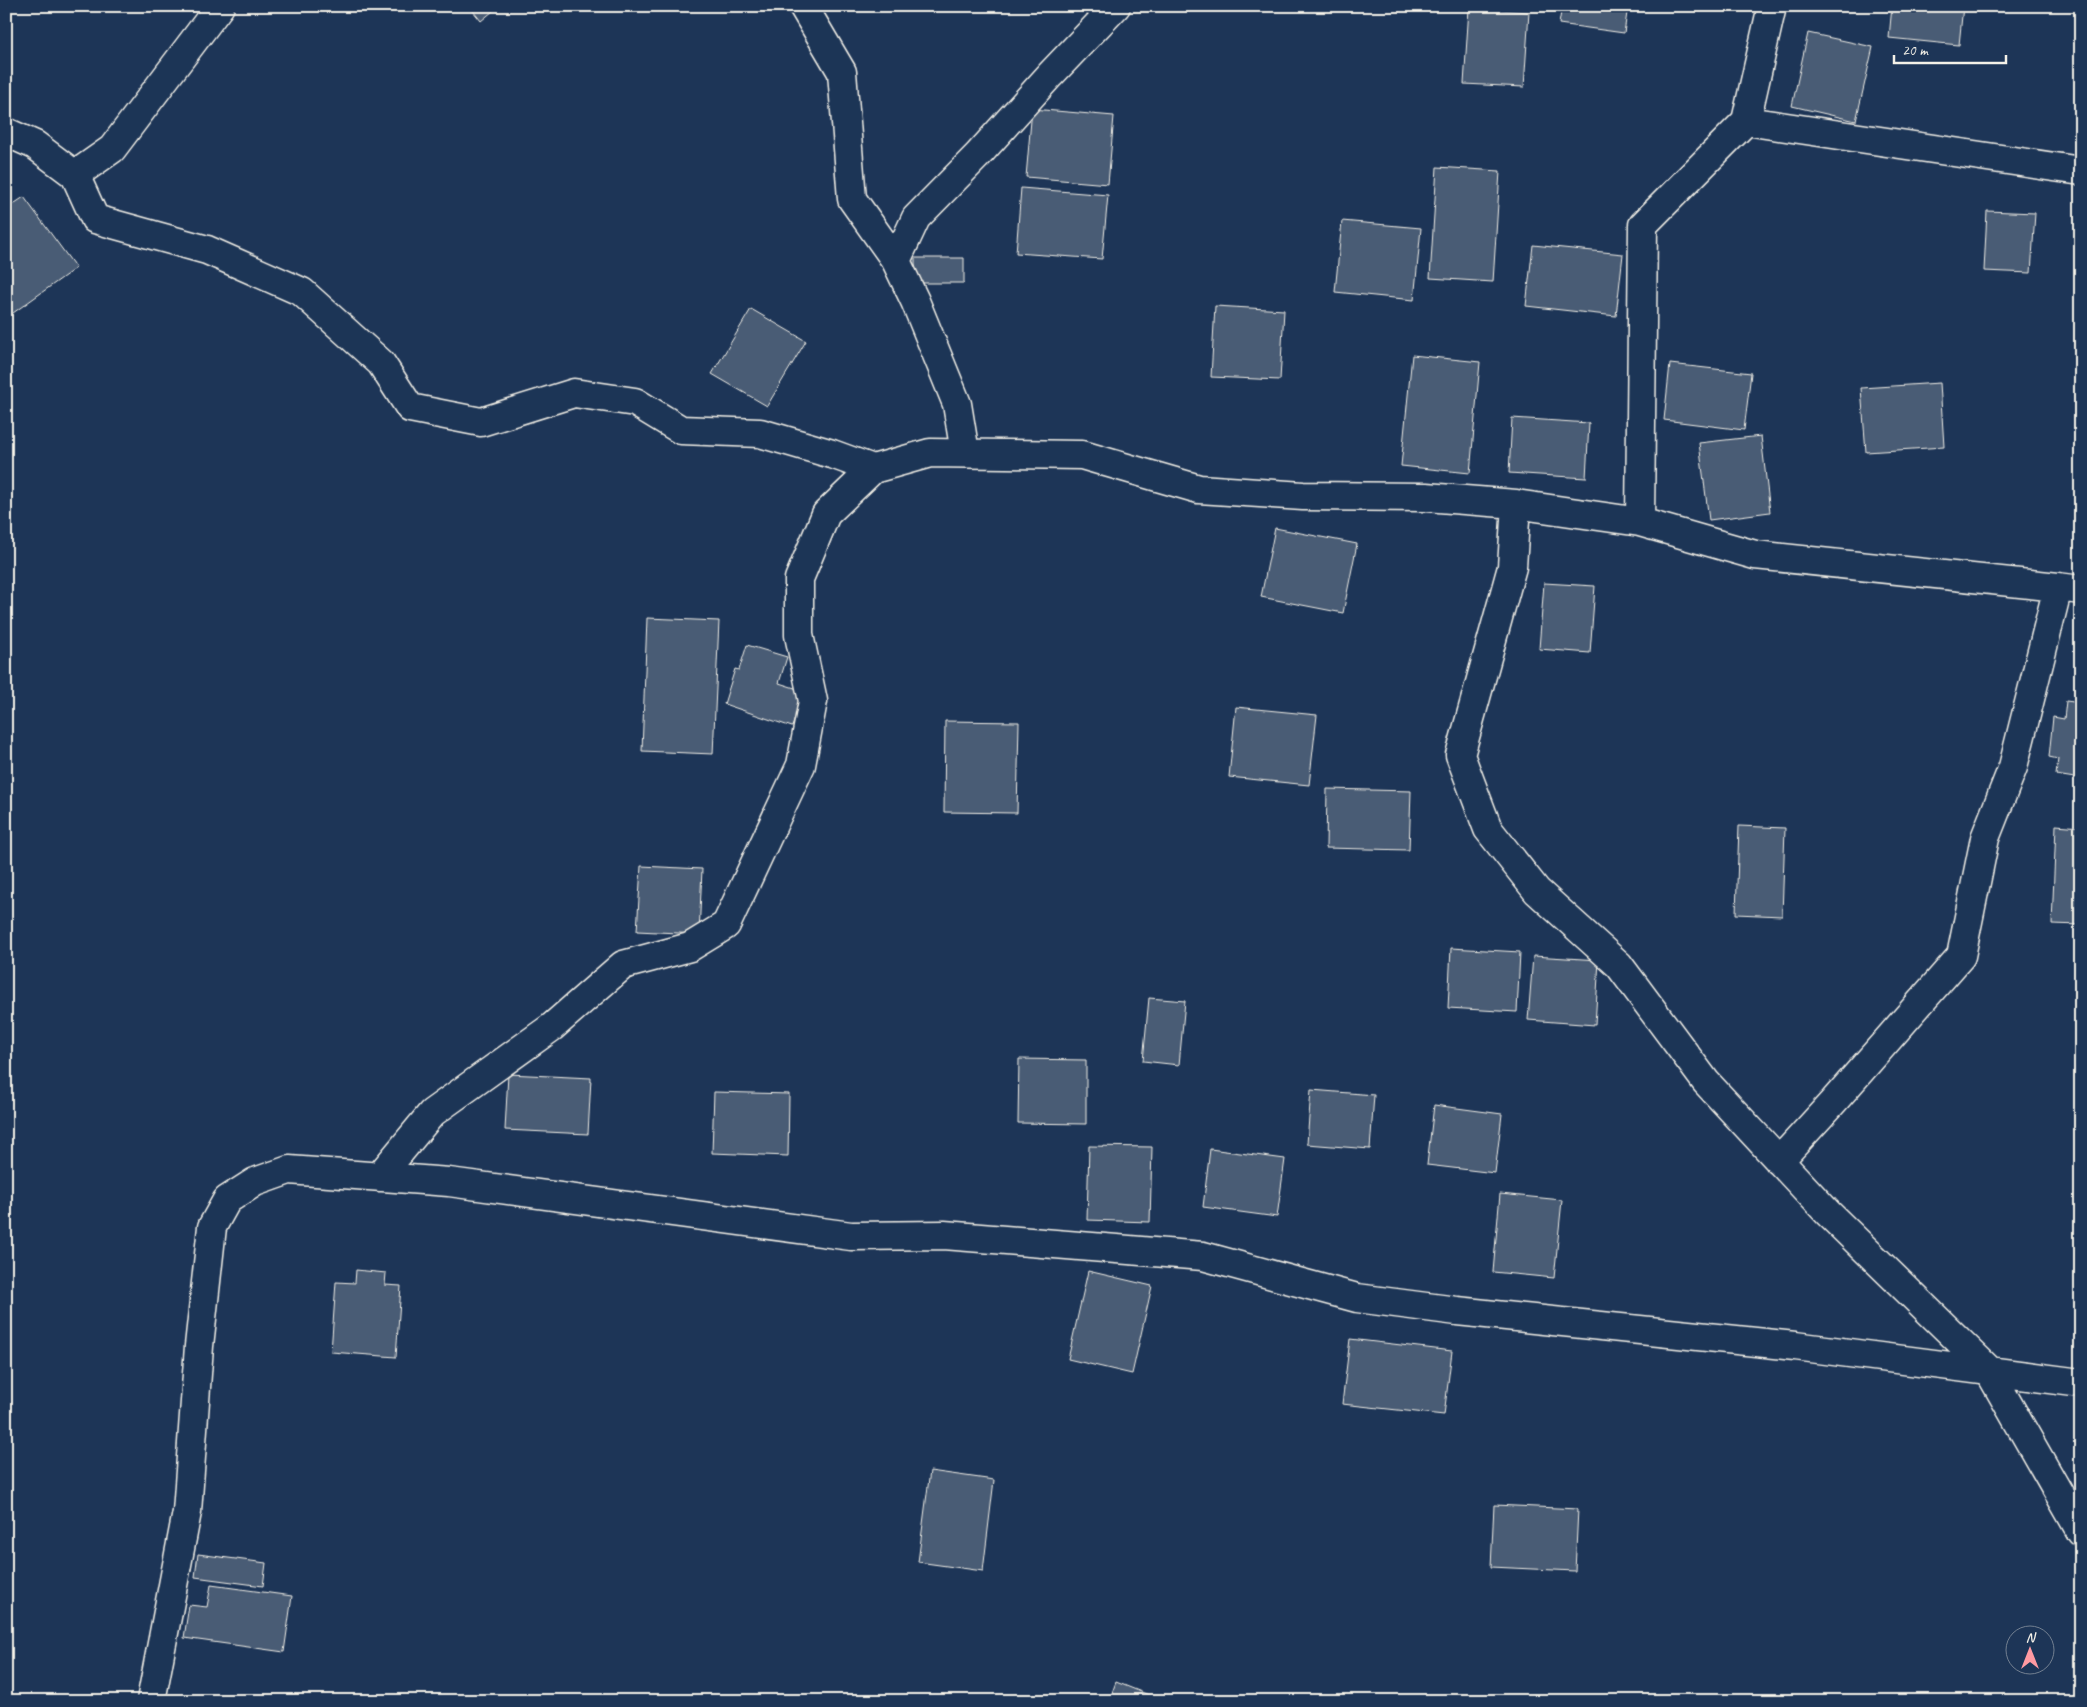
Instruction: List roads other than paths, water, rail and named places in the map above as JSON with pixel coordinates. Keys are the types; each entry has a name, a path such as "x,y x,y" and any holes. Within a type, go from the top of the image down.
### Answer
{"street":[{"path":"75,175 112,148 220,6"},
{"path":"803,6 842,72 852,199 896,261 915,301 956,404 965,453"},
{"path":"896,261 916,218 978,155 1050,75 1116,6"},
{"path":"1640,522 1643,225 1746,120 1772,6"},
{"path":"1746,120 2081,171"},
{"path":"6,132 35,145 75,175 95,219 207,250 302,292 381,363 410,408 481,422 574,394 600,397 635,402 681,430 760,433 832,454 873,470"},
{"path":"379,1177 432,1113 552,1026 623,966 690,947 726,925 801,765 813,701 799,635 799,579 826,514 873,470 930,453 1082,454 1199,489 1303,496 1426,497 1516,504 1640,522 1755,556 2069,589 2013,767 1985,838 1961,956 1834,1101 1778,1160"},
{"path":"1516,504 1512,567 1460,755 1488,829 1538,891 1619,966 1706,1082 1778,1160 1828,1214 1988,1369 2081,1532"},
{"path":"152,1701 187,1512 199,1346 212,1227 226,1200 255,1182 289,1170 449,1182 851,1236 944,1235 1203,1256 1357,1298 1457,1311 1795,1346 1988,1369 2081,1383"}]}
